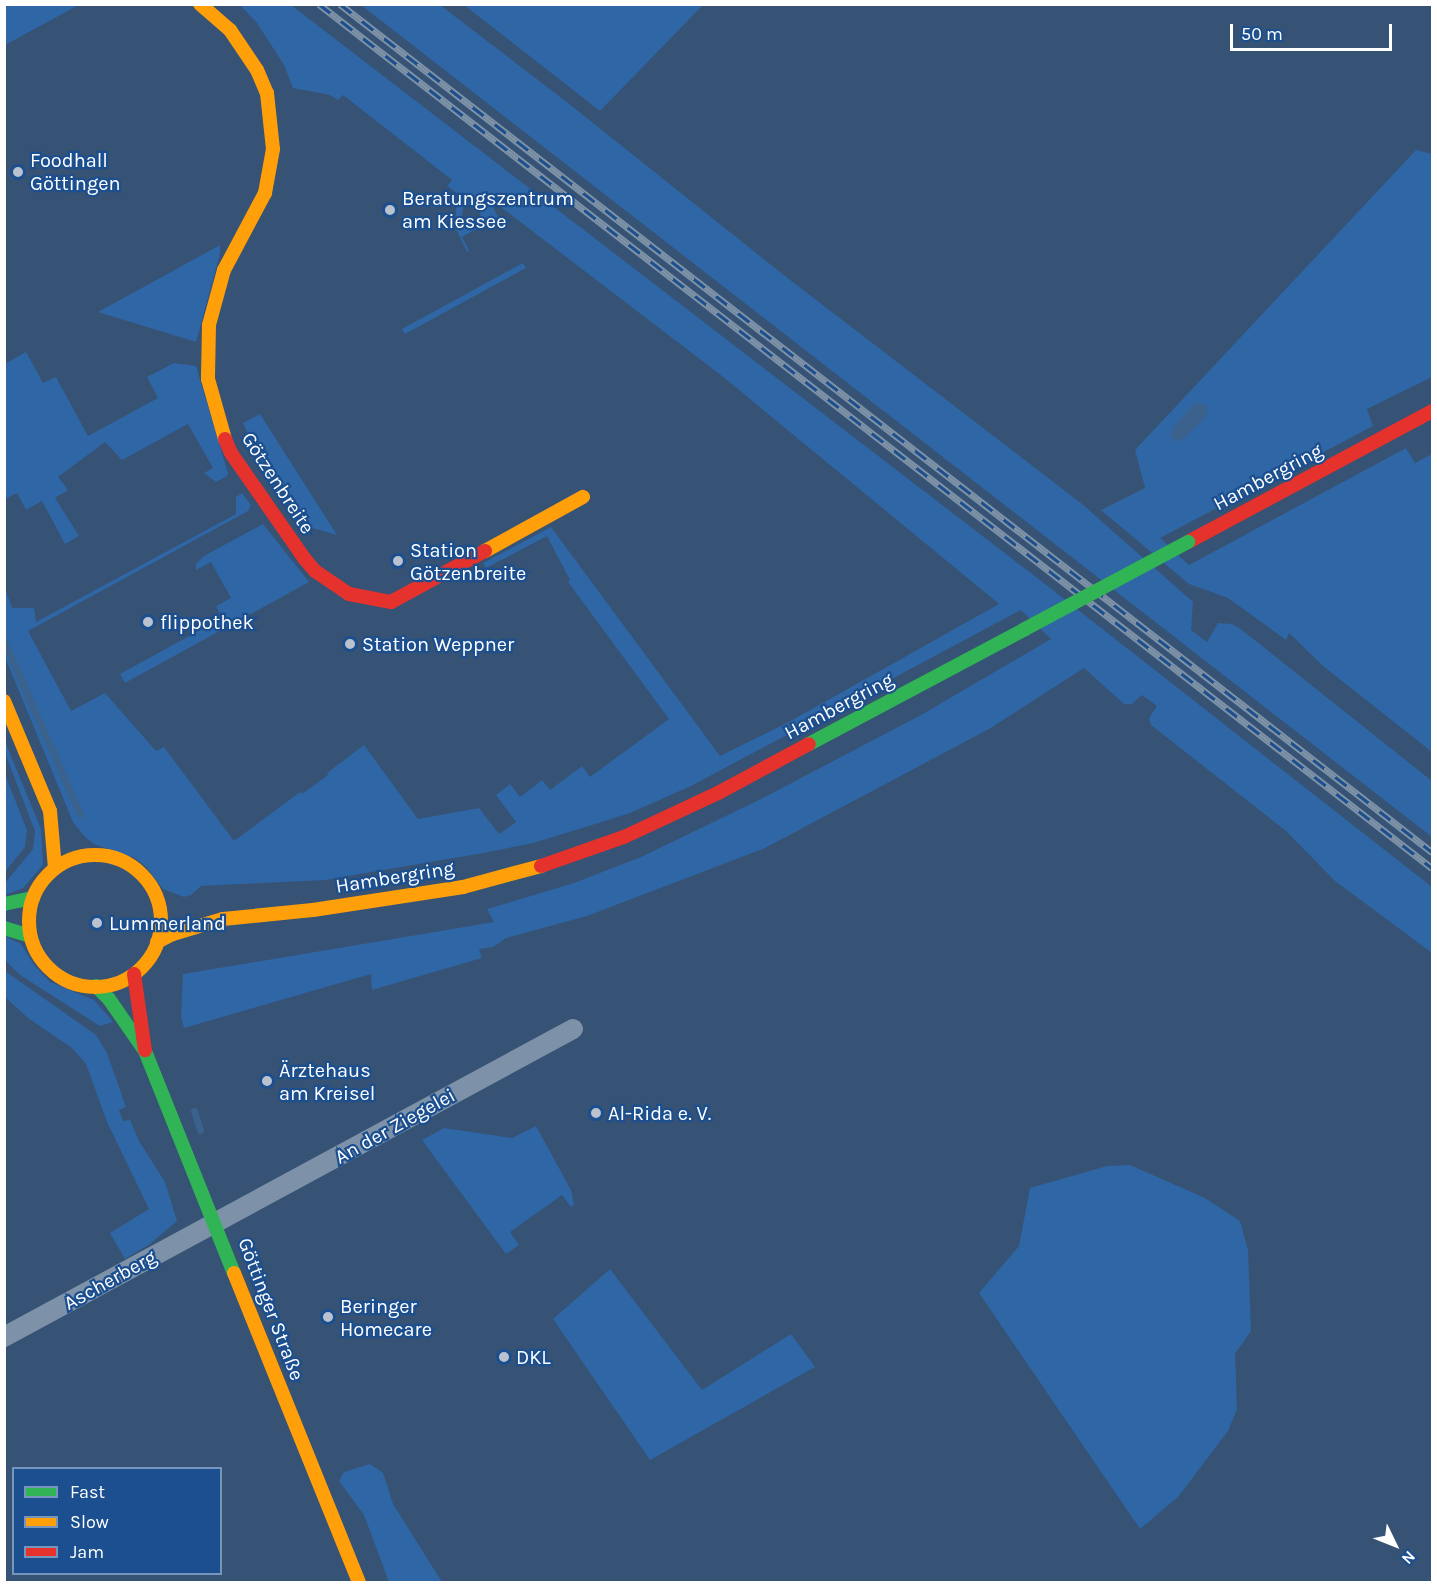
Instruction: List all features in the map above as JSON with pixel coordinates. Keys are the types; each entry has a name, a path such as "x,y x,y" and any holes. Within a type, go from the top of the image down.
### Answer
{"main road":[{"name":"Götzenbreite","path":"200,4 230,30 257,70 267,93 273,149 265,194 224,270 214,299 208,335 208,379 221,431 231,453 304,558 339,589 349,594 391,602 583,497"},
{"name":"Hambergring","path":"157,942 173,934 223,919 313,910 463,887 548,864 624,837 718,793 1432,411"},
{"path":"4,701 50,811 63,827"},
{"path":"50,811 55,868"},
{"path":"77,843 91,855"},
{"path":"91,855 116,858 138,871 153,891 160,916 157,942 143,965 134,974 110,985 96,986 71,982 50,969 35,948 30,936 30,911 33,898 46,877 55,868 72,859 91,855"},
{"path":"4,904 33,898"},
{"path":"158,903 171,908"},
{"name":"Hambergring","path":"192,913 223,919"},
{"path":"4,928 30,936"},
{"name":"Göttinger Straße","path":"134,974 145,1051 359,1582"},
{"name":"Göttinger Straße","path":"96,986 116,1008 123,1023 145,1051"}],"street":[{"name":"An der Ziegelei","path":"215,1221 307,1174 573,1029"},
{"name":"Ascherberg","path":"4,1337 215,1221"}],"shaded area":[{"path":"5,4 79,4 79,5 5,45"},
{"path":"240,5 291,5 1045,584 1432,887 1432,953 1335,881 1286,831 1151,725 1149,718 1157,706 1142,695 1132,704 1124,704 1084,668 989,729 765,848 587,916 506,938 493,947 479,949 482,958 372,990 371,974 184,1028 181,1016 183,974 494,922 487,909 574,883 641,857 761,799 921,715 1051,639 1021,610 691,786 630,813 533,843 325,880 201,886 191,895 184,897 163,889 146,867 135,858 94,844 73,822 5,657 4,586 12,608 34,608 36,622 236,514 236,497 242,493 251,505 248,511 28,631 71,711 105,693 156,751 164,747 234,841 300,792 302,794 328,775 327,773 364,745 418,819 479,808 499,834 516,822 496,795 510,784 520,797 542,780 550,790 582,766 590,777 669,719 568,582 570,580 547,536 486,568 483,563 551,527 720,756 787,723 999,604 722,376 489,198 498,217 462,237 469,251 467,252 455,227 459,228 480,216 481,209 471,204 463,208 461,221 455,221 458,194 447,186 452,180 343,95 338,100 330,95 293,88 284,65 257,23"},
{"path":"361,5 440,5 568,103 785,276 1082,504 1193,602 1191,630 1207,642 1218,623 1232,624 1242,630 1432,781 1432,837"},
{"path":"464,5 703,5 600,111"},
{"path":"1416,150 1432,154 1432,377 1367,409 1373,426 1160,538 1189,565 1406,448 1415,463 1432,454 1432,752 1323,666 1289,633 1286,640 1228,598 1189,584 1101,510 1145,488 1135,450"},
{"path":"220,245 220,254 196,342 98,312"},
{"path":"523,263 526,268 405,334 402,329"},
{"path":"26,352 43,383 56,377 88,436 158,398 147,377 174,363 196,366 227,476 216,482 204,473 213,468 188,424 122,460 105,442 58,477 68,490 55,498 79,536 65,544 42,501 26,510 17,493 5,499 5,364"},
{"path":"1196,402 1207,405 1207,416 1180,442 1175,440 1170,436 1175,425"},
{"path":"260,414 337,535 312,528 257,454 243,423"},
{"path":"263,524 309,582 125,683 120,674 222,618 216,606 231,598 211,562 196,570 196,564 204,556"},
{"path":"4,739 41,829 43,865 23,888 5,895 5,883 33,849 35,831 5,753"},
{"path":"4,772 27,830 25,847 5,872"},
{"path":"4,936 21,944 34,965 50,982 94,1000 113,1022 100,1026 20,975 5,960"},
{"path":"5,971 96,1035 107,1053 126,1107 119,1110 123,1121 130,1120 139,1141 165,1182 177,1221 150,1244 125,1259 110,1233 149,1209 107,1122 86,1064 72,1048 28,1018 5,997"},
{"path":"536,1126 571,1190 574,1204 571,1207 562,1195 510,1232 519,1245 506,1254 422,1140 444,1128 512,1138"},
{"path":"1130,1165 1205,1198 1240,1221 1248,1250 1251,1331 1235,1354 1237,1409 1228,1431 1178,1497 1140,1529 979,1293 1019,1246 1030,1188 1107,1166"},
{"path":"610,1269 702,1390 791,1334 815,1367 650,1460 553,1319"},
{"path":"370,1464 383,1473 393,1504 442,1582 389,1582 364,1515 339,1481 344,1472"}],"waterway":[{"path":"4,641 80,814"},
{"path":"194,1111 200,1130"}],"railway":[{"path":"319,4 1432,868"},
{"path":"340,4 1432,852"}],"traffic: fast":[{"path":"1025,629 1188,542"},
{"path":"809,744 1025,629"},
{"path":"4,904 33,898"},
{"path":"4,928 30,936"},
{"path":"96,986 109,999 145,1051 234,1273"}],"traffic: slow":[{"path":"200,4 230,30 257,70 267,93 273,149 265,193 224,270 209,325 208,379 225,439"},
{"path":"485,551 583,497"},
{"path":"4,701 50,811 55,868"},
{"path":"95,855 120,860 141,875 156,896 161,921 156,946 141,967 120,982 95,987 70,982 49,967 34,946 29,921 34,896 49,875 70,860 95,855"},
{"path":"157,942 173,934 223,919 313,910 463,887 541,866"},
{"path":"234,1273 359,1582"}],"traffic: jam":[{"path":"1188,542 1432,411"},
{"path":"225,439 231,453 304,558 315,571 349,594 391,602 485,551"},
{"path":"541,866 624,837 718,793 809,744"},
{"path":"134,974 145,1050"}],"place":[{"name":"Foodhall Göttingen","path":"18,172"},
{"name":"Beratungszentrum am Kiessee","path":"390,210"},
{"name":"Station Götzenbreite","path":"398,561"},
{"name":"flippothek","path":"148,622"},
{"name":"Station Weppner","path":"350,644"},
{"name":"Lummerland","path":"97,923"},
{"name":"Ärztehaus am Kreisel","path":"267,1081"},
{"name":"Al-Rida e. V.","path":"596,1113"},
{"name":"Beringer Homecare","path":"328,1317"},
{"name":"DKL","path":"504,1357"}]}
